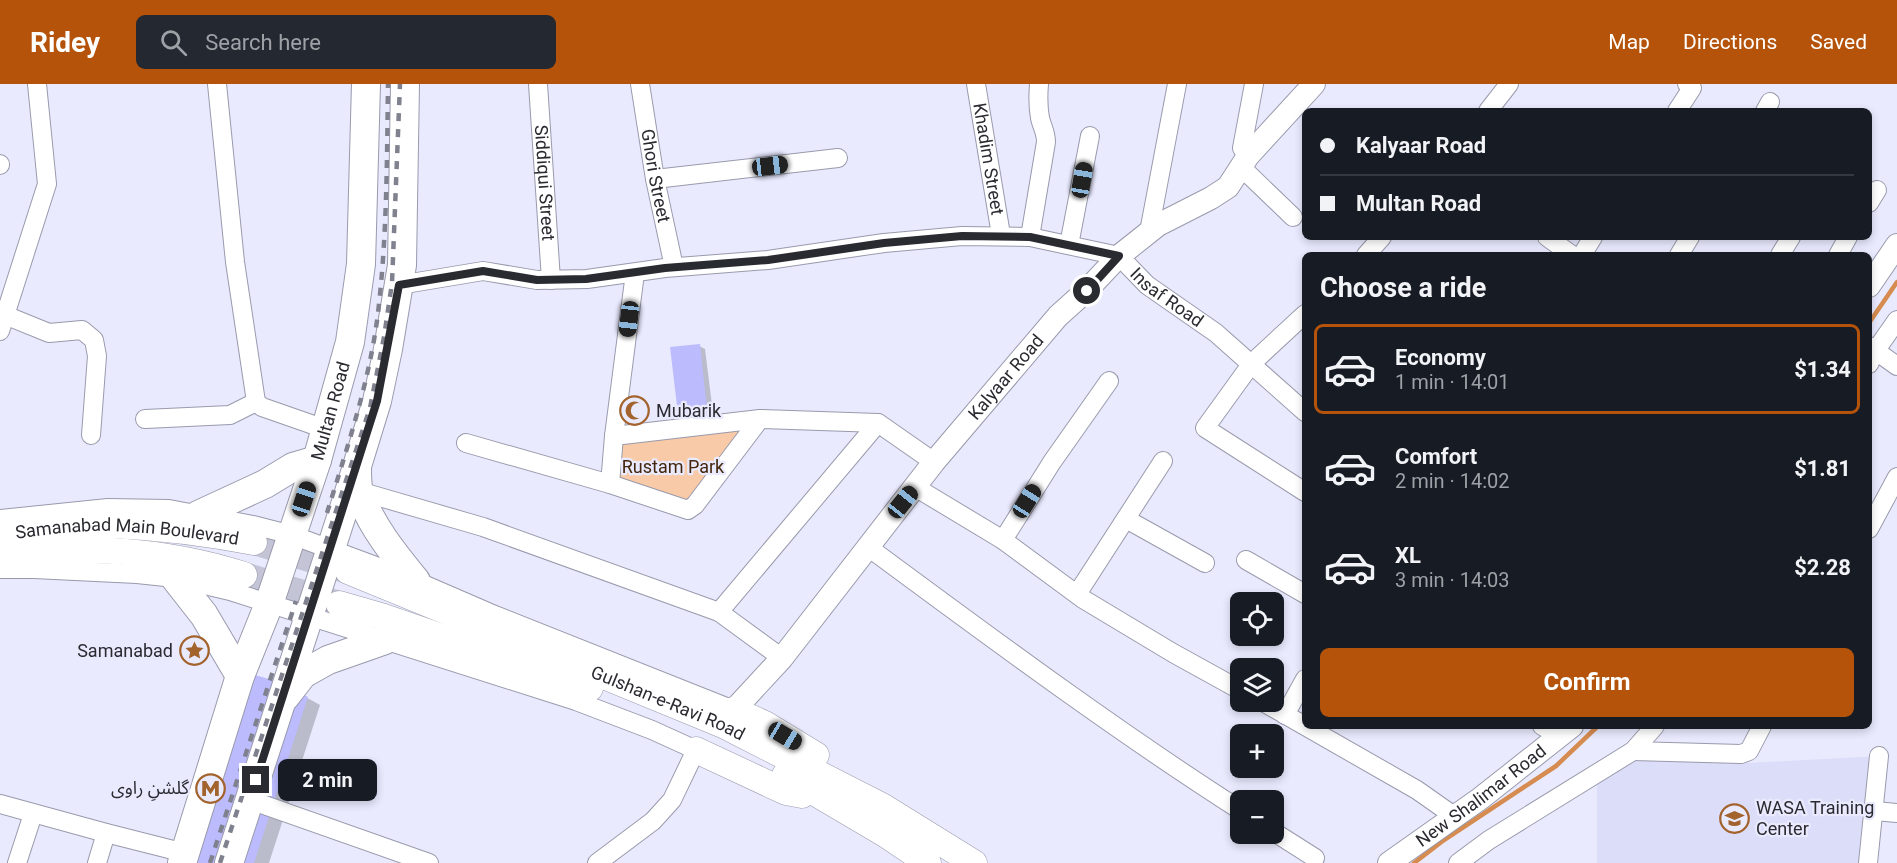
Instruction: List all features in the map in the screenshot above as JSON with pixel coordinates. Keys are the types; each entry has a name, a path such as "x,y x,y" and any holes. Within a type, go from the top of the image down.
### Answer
{"main road":[{"name":"Multan Road","path":"184,858 240,676 269,604 292,535 350,342 361,264 366,84"},
{"path":"229,863 330,548 358,479 377,401 402,265 405,84"},
{"path":"198,515 265,484 293,467 316,460"},
{"path":"358,479 378,531 416,581"},
{"name":"Samanabad Main Boulevard","path":"0,535 46,529 110,525 195,532 254,542"},
{"name":"Samanabad Main Boulevard","path":"0,551 65,548 144,552 186,559 244,574"},
{"name":"Gulshan-e-Ravi Road","path":"348,571 723,725 882,806 974,863"},
{"path":"176,578 204,615 240,676"},
{"name":"Gulshan-e-Ravi Road","path":"339,604 570,680 715,739 802,784 928,863"},
{"path":"281,702 303,674 328,660 385,640"},
{"path":"734,710 765,724 862,782 882,806"},
{"path":"696,750 786,792 829,800"}],"street":[{"path":"37,84 47,184 2,320 49,333 82,330 94,340 97,356 91,435"},
{"path":"217,84 226,153 235,262 256,402 262,407 325,429"},
{"name":"Siddiqui Street","path":"538,84 551,280"},
{"name":"Ghori Street","path":"640,84 674,267"},
{"name":"Khadim Street","path":"976,84 1001,235"},
{"path":"1030,237 1046,142 1046,132 1041,121 1038,103 1039,84"},
{"path":"1149,232 1177,84"},
{"path":"1254,84 1242,148 1245,162 1293,217"},
{"name":"Kalyaar Road","path":"734,710 782,658 934,462 1058,316 1087,291 1119,256 1158,225 1228,187 1245,162 1314,84"},
{"path":"1490,108 1509,84"},
{"path":"1679,108 1692,88 1686,84"},
{"path":"1069,245 1090,136"},
{"path":"656,179 838,158"},
{"name":"Insaf Road","path":"399,285 483,271 537,280 586,279 674,267 768,260 884,243 962,236 1030,237 1119,256 1147,285 1216,333 1302,409"},
{"path":"1369,252 1379,240"},
{"path":"1550,240 1568,252"},
{"path":"1872,282 1897,245"},
{"path":"610,484 635,273"},
{"path":"1302,317 1252,363 1205,428 1302,490"},
{"path":"1872,352 1897,320"},
{"path":"1872,354 1897,366"},
{"path":"1003,540 1052,462 1109,381"},
{"path":"145,419 230,415 256,402"},
{"path":"614,436 759,419 878,423 934,462"},
{"path":"466,443 610,484 688,510 695,505 759,419"},
{"path":"719,612 878,423"},
{"path":"1077,594 1163,461"},
{"path":"1872,523 1897,477"},
{"path":"358,479 719,612 782,658"},
{"path":"915,487 1003,540 1077,594 1173,653 1230,684"},
{"path":"0,519 108,508 168,509 292,535 416,581 490,613 734,710"},
{"path":"1126,519 1205,563"},
{"path":"868,547 1053,683 1170,765 1230,804"},
{"path":"1246,560 1302,592"},
{"path":"0,570 57,570 176,578 230,591 576,701 652,730 696,750 672,800 652,821 597,863"},
{"path":"1285,715 1302,684"},
{"path":"1280,712 1302,725"},
{"path":"1310,729 1417,790 1454,816"},
{"name":"New Shalimar Road","path":"1389,863 1481,798 1558,729"},
{"path":"1458,863 1490,840 1633,751 1652,729"},
{"path":"1633,751 1741,754 1749,751 1760,729"},
{"path":"1868,863 1879,756"},
{"path":"250,800 429,863"},
{"path":"0,804 106,833 184,858"},
{"path":"1875,811 1897,813"},
{"path":"17,863 33,814"},
{"path":"97,863 106,833"},
{"path":"1284,838 1315,858"}],"shaded area":[{"name":"WASA Training Center","path":"1633,751 1746,753 1750,763 1879,756 1868,863 1597,863 1597,773"}],"green space":[{"name":"Rustam Park","path":"760,419 695,505 610,484 617,436"}],"building":[{"path":"700,344 707,410 678,414 670,347"},
{"path":"255,675 279,682 308,697 254,863 185,863"}],"waterway":[{"path":"1872,319 1897,282"},
{"path":"1414,863 1444,840 1556,766 1595,729"}],"tunnel":[{"path":"254,542 345,570"},
{"path":"244,575 336,603"}],"railway":[{"path":"327,513 358,409 376,330 385,222 388,84"},
{"path":"220,863 370,408 392,283 400,84"},
{"path":"210,863 296,601"}],"place":[{"name":"Mubarik","path":"635,411"},
{"name":"Samanabad","path":"194,651"},
{"name":"گلشنِ راوی","path":"210,788"},
{"name":"WASA Training Center","path":"1735,818"}],"route":[{"path":"256,780 377,401 399,285 483,271 537,280 586,279 665,268 768,260 884,243 1001,235 1030,237 1119,256 1087,291"}]}
